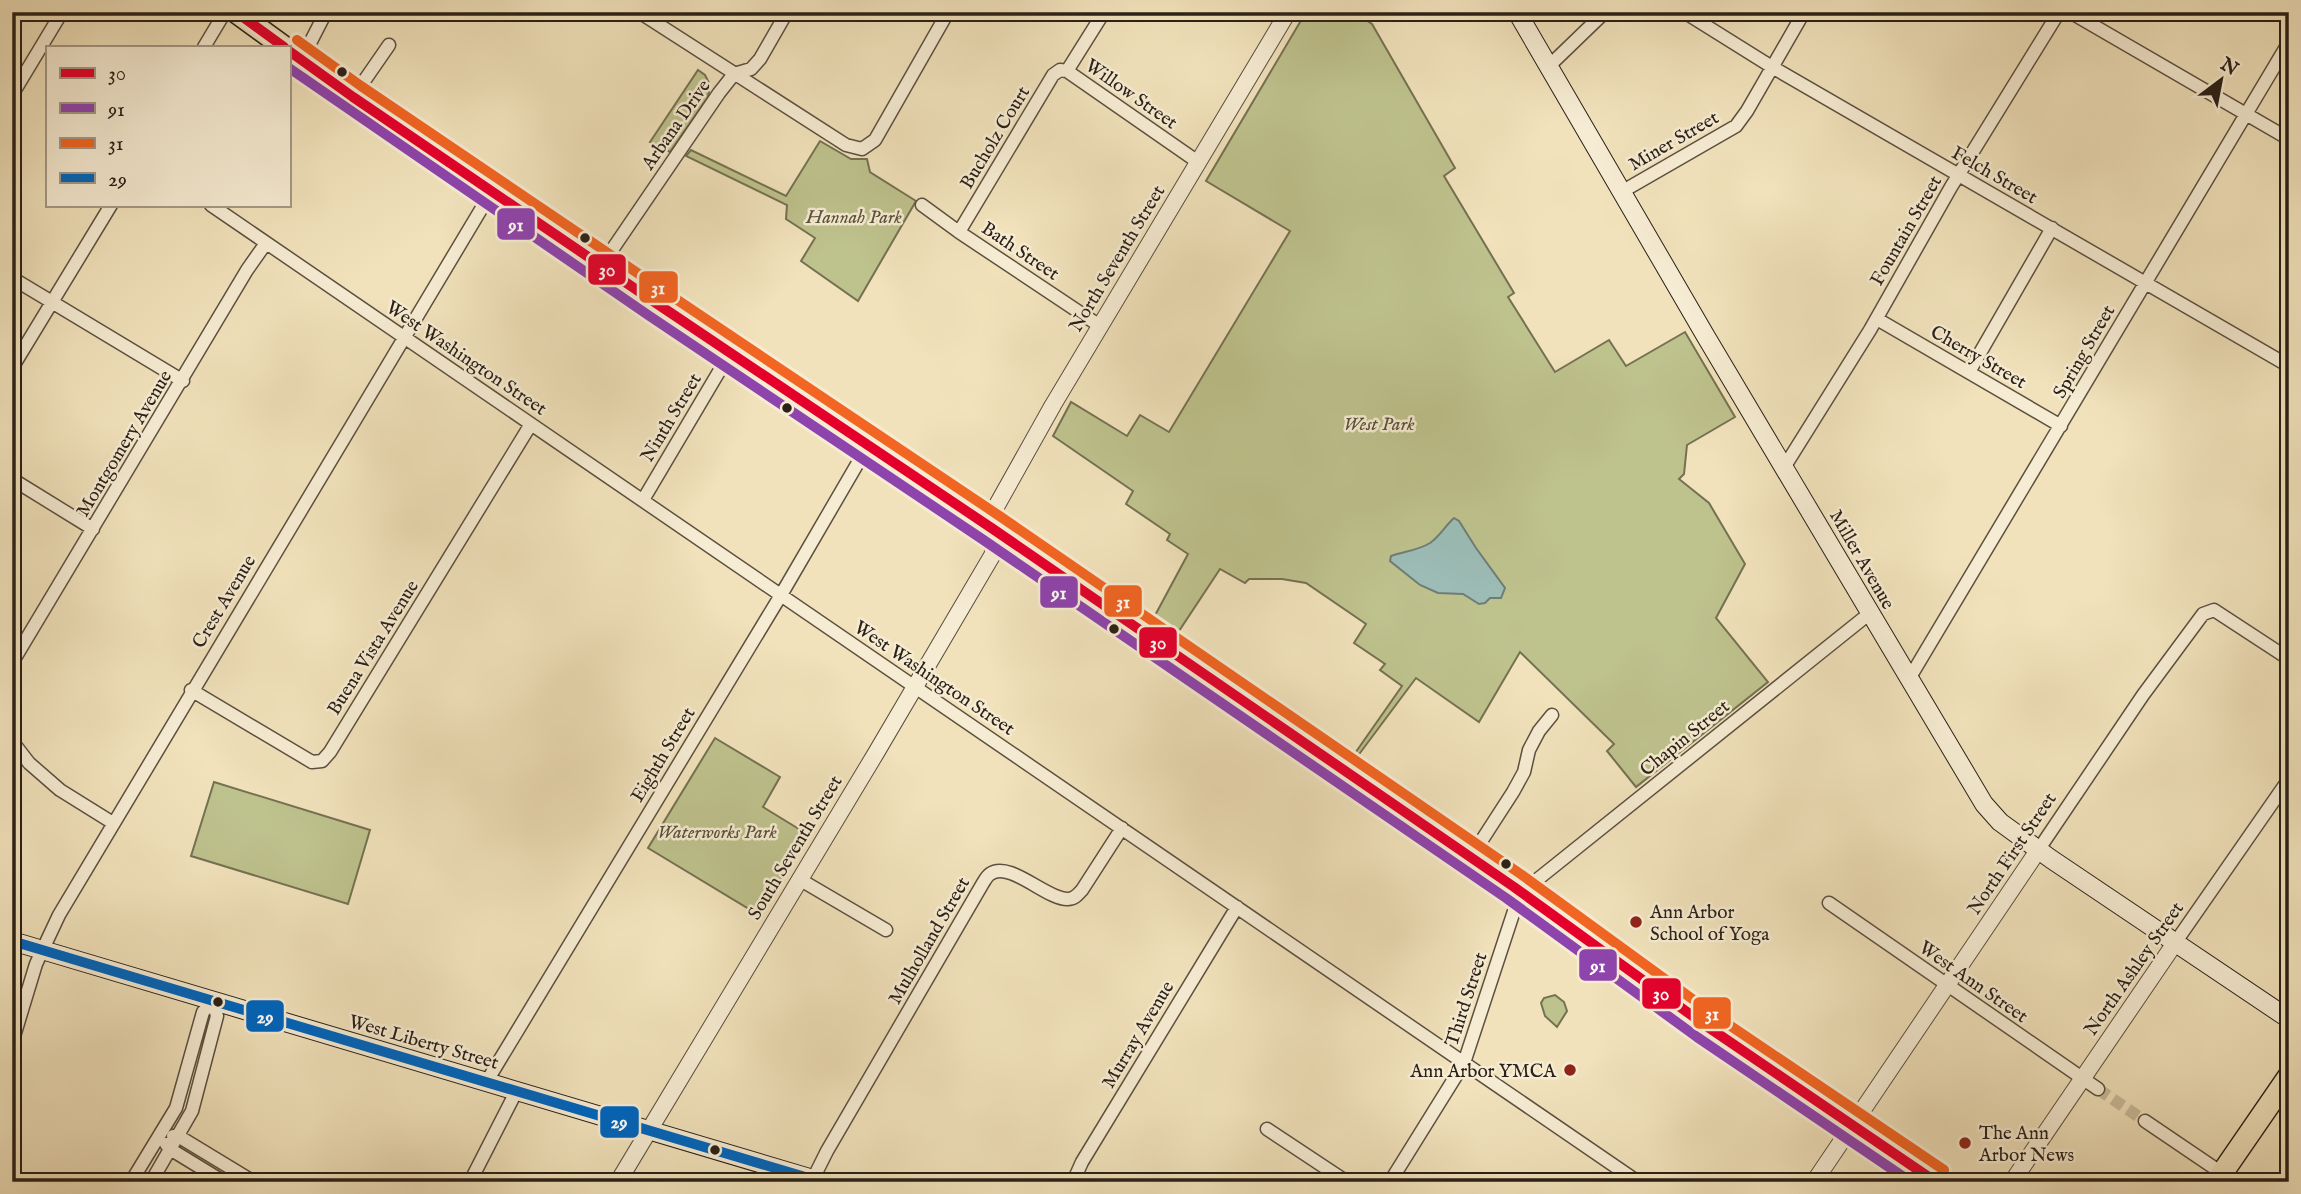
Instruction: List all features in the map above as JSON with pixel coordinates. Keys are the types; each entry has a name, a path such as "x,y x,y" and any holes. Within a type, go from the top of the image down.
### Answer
{"main road":[{"path":"236,12 282,46"},
{"name":"Miller Avenue","path":"1517,12 1705,335 1984,804 2000,822 2289,1019"},
{"path":"290,52 601,266 993,529 1471,858 1682,1009 1937,1182"},
{"name":"West Liberty Street","path":"12,941 818,1180"},
{"path":"2225,1179 2289,1076"}],"street":[{"path":"12,95 62,12"},
{"path":"205,46 225,12"},
{"path":"290,52 308,47 326,12"},
{"path":"639,12 846,145 862,149 875,141 948,12"},
{"name":"Arbana Drive","path":"601,266 719,93 734,74 751,69 760,59 786,12"},
{"name":"Willow Street","path":"1104,12 1067,71 1198,162"},
{"name":"North Seventh Street","path":"993,529 992,514 1100,326 1288,12"},
{"path":"1548,67 1605,12"},
{"name":"Felch Street","path":"1684,12 1772,66 2289,366"},
{"name":"Miner Street","path":"1623,191 1736,126 1804,12"},
{"name":"Fountain Street","path":"1785,466 1877,319 1959,175 2059,12"},
{"path":"2070,12 2289,139"},
{"name":"Spring Street","path":"1909,679 2289,42"},
{"path":"352,97 389,46"},
{"name":"Bucholz Court","path":"959,232 1053,75 1060,70 1067,71"},
{"name":"Crest Avenue","path":"12,1043 35,968 59,915 191,690 492,191"},
{"name":"Bath Street","path":"922,205 1100,326"},
{"path":"12,368 110,206"},
{"name":"West Washington Street","path":"212,206 1638,1182"},
{"path":"1969,372 2052,228"},
{"name":"Montgomery Avenue","path":"12,663 247,270 266,243"},
{"path":"12,278 183,381"},
{"name":"Cherry Street","path":"1877,319 2061,426"},
{"name":"Ninth Street","path":"643,500 730,353"},
{"name":"Buena Vista Avenue","path":"191,690 312,762 322,761 531,424"},
{"name":"Eighth Street","path":"487,1081 859,461 870,448"},
{"path":"12,479 93,529"},
{"name":"South Seventh Street","path":"618,1182 993,554 993,529"},
{"name":"North First Street","path":"1814,1182 2039,849 2205,612 2211,610 2289,659"},
{"name":"Chapin Street","path":"1524,895 1533,883 1870,613"},
{"path":"1471,858 1513,792 1524,772 1529,750 1552,715"},
{"path":"12,741 29,763 60,790 113,823"},
{"name":"North Ashley Street","path":"2012,1182 2289,779"},
{"name":"Mulholland Street","path":"818,1180 827,1151 990,874 997,871 1009,872 1057,897 1075,897 1122,828"},
{"path":"799,879 886,930"},
{"name":"Third Street","path":"1390,1182 1464,1063 1514,911 1524,895"},
{"name":"West Ann Street","path":"1829,903 2098,1089"},
{"name":"Murray Avenue","path":"1073,1182 1096,1139 1237,907"},
{"path":"131,1182 176,1108 203,1012 213,1001"},
{"path":"151,1182 192,1111 217,1016 213,1001"},
{"path":"470,1182 517,1090"},
{"path":"2145,1121 2225,1179"},
{"path":"1267,1129 1347,1182"},
{"path":"158,1136 178,1136 254,1182"},
{"path":"158,1136 170,1149 225,1182"}],"green space":[{"name":"West Park","path":"1306,12 1353,12 1372,24 1455,168 1444,176 1514,293 1508,297 1555,372 1609,340 1626,366 1685,332 1735,417 1687,445 1684,474 1679,479 1709,503 1745,564 1716,618 1768,682 1636,787 1607,751 1614,744 1520,652 1479,722 1416,678 1354,761 1351,759 1402,686 1380,670 1385,664 1354,643 1366,624 1306,583 1282,579 1249,579 1245,583 1220,569 1175,637 1152,621 1188,554 1167,540 1170,534 1126,504 1133,491 1053,436 1071,402 1127,436 1140,415 1169,432 1290,231 1206,181"},
{"path":"698,70 705,75 710,85 708,97 670,152 650,142"},
{"name":"Hannah Park","path":"820,141 851,159 867,159 870,172 916,201 858,301 801,261 815,238 786,219 787,205 686,156 691,150 786,196"},
{"name":"Waterworks Park","path":"715,738 780,777 763,807 807,834 759,915 648,848"},
{"path":"214,782 370,830 348,904 191,856"},
{"path":"1555,995 1564,1002 1567,1011 1557,1027 1545,1016 1541,1003 1544,998"}],"water":[{"path":"1454,518 1459,521 1505,588 1501,598 1490,598 1479,604 1463,594 1438,593 1420,585 1390,561 1391,556 1430,543"}],"tunnel":[{"path":"2098,1089 2145,1121"}],"transit line":[{"name":"30","path":"236,12 283,46"},
{"name":"31","path":"297,40 361,86 1001,517 1522,875 1713,1014 1944,1170"},
{"name":"30","path":"290,52 656,303 993,529 1514,887 1705,1025 1936,1182"},
{"name":"91","path":"290,69 1506,898 1697,1037 1911,1182"},
{"name":"29","path":"12,941 822,1182"}],"place":[{"name":"Ann Arbor School of Yoga","path":"1636,922"},
{"name":"Ann Arbor YMCA","path":"1570,1070"},
{"name":"The Ann Arbor News","path":"1965,1143"}]}
